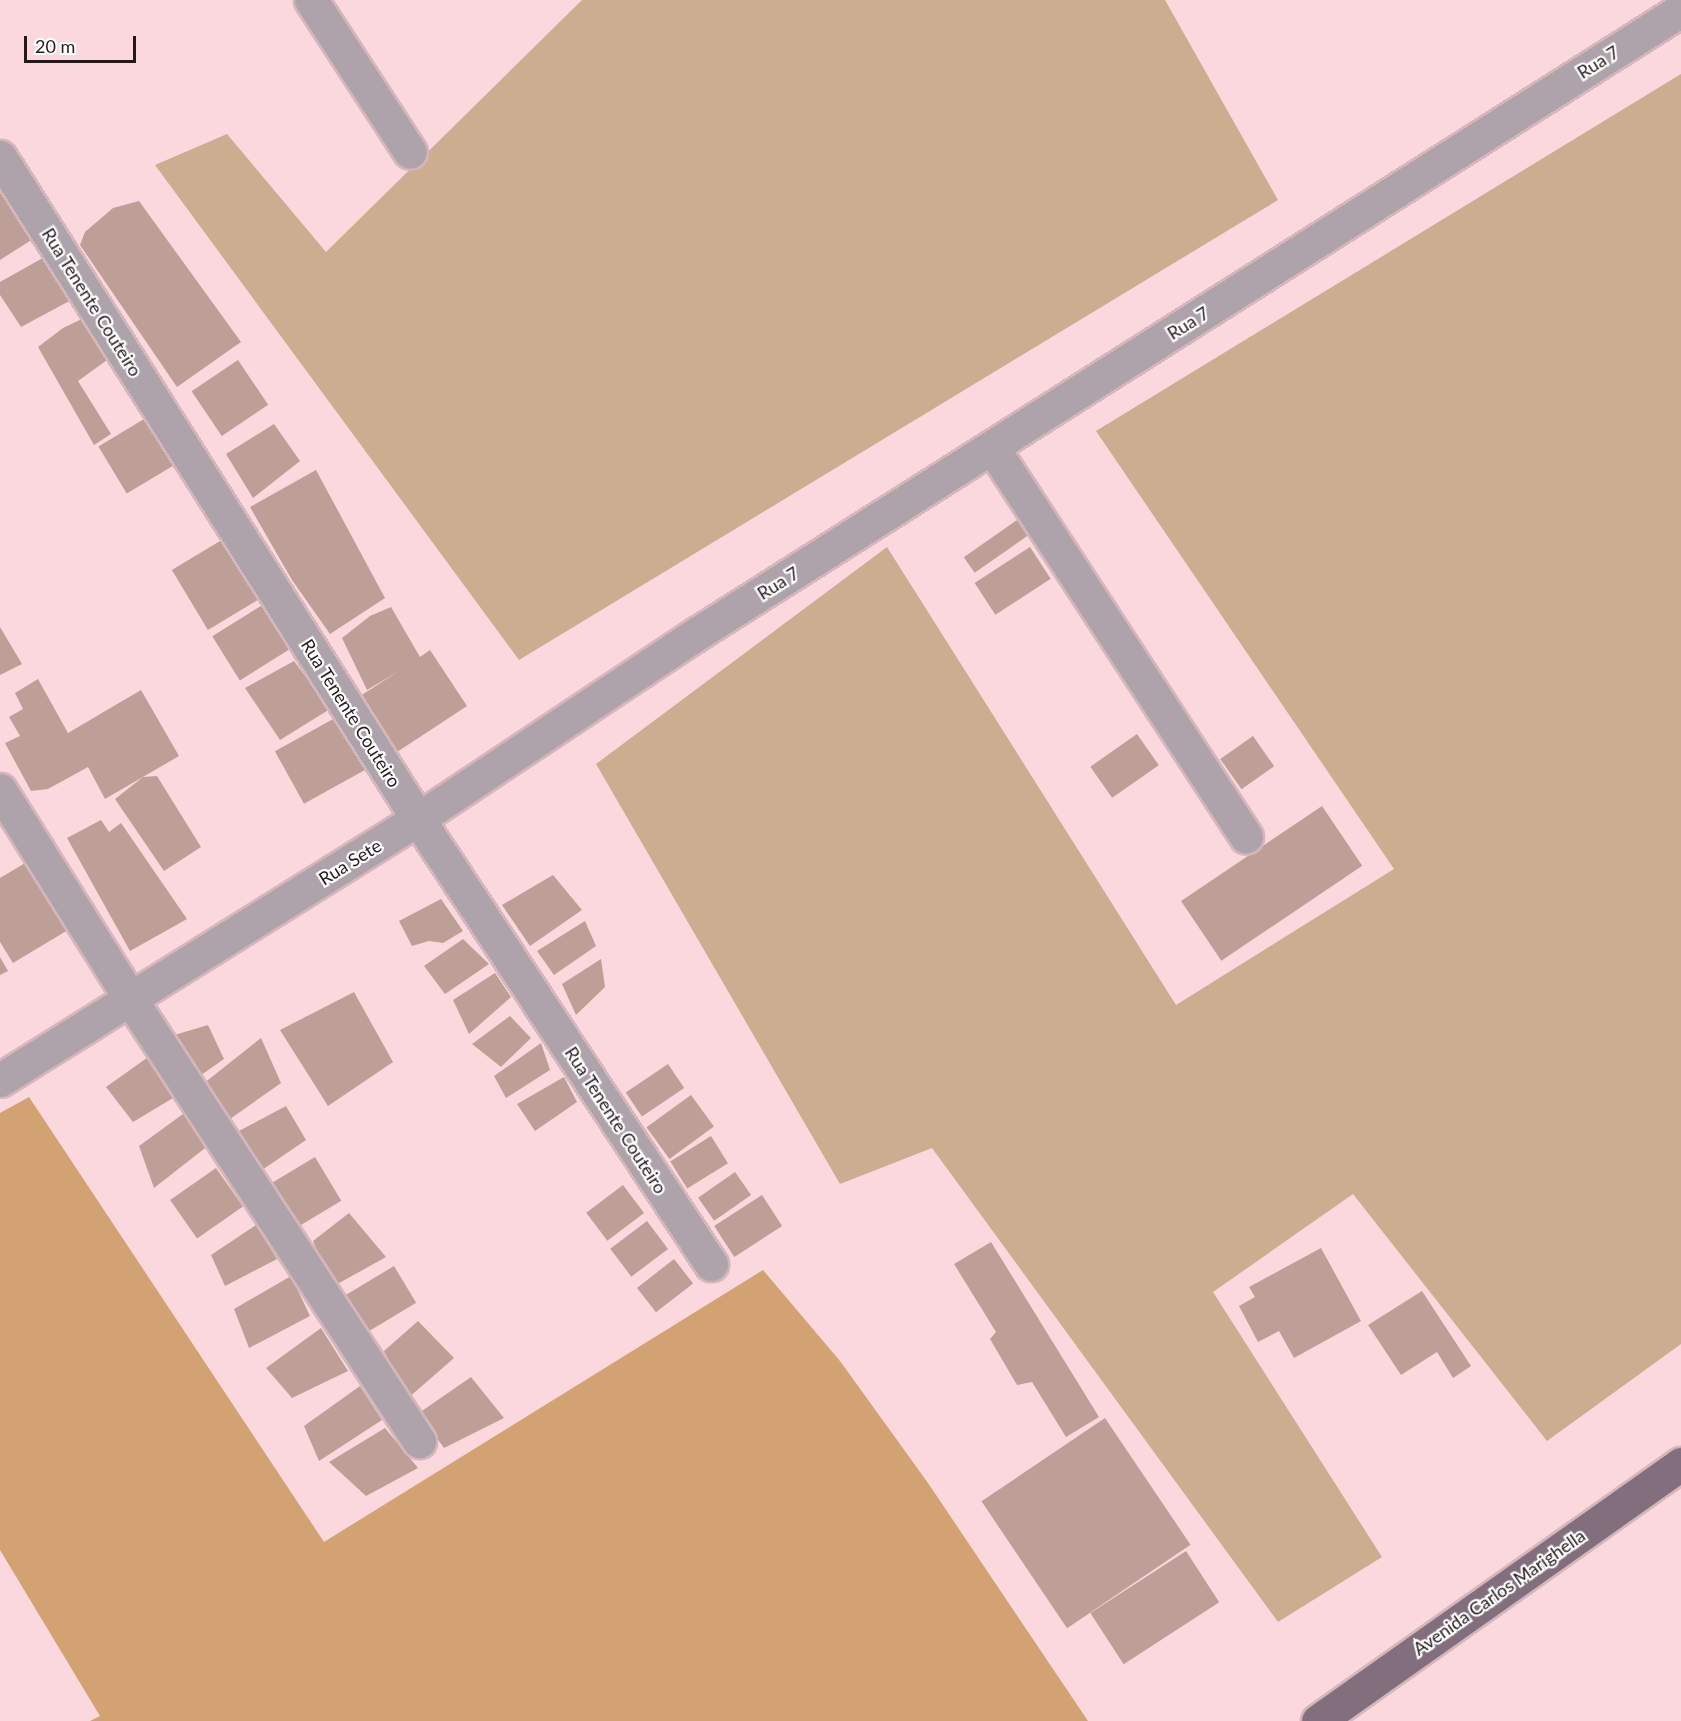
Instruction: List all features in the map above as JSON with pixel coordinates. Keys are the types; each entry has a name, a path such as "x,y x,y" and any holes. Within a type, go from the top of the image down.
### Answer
{"main road":[{"name":"Avenida Carlos Marighella","path":"1318,1721 1681,1464"}],"street":[{"path":"311,0 410,152"},
{"name":"Rua 7","path":"695,635 1681,9"},
{"name":"Rua Tenente Couteiro","path":"0,157 418,819 711,1264"},
{"path":"992,447 1246,836"},
{"name":"Rua Sete","path":"0,1080 418,819 695,635"},
{"path":"0,790 131,1000 419,1441"}],"shaded area":[{"path":"582,0 1165,0 1278,200 519,660 155,165 227,134 326,252"},
{"path":"1681,74 1681,1344 1547,1441 1353,1194 1213,1292 1382,1557 1278,1622 932,1148 840,1184 596,764 887,547 1176,1005 1394,869 1096,431"},
{"path":"29,1097 324,1542 763,1270 840,1361 928,1483 1088,1721 90,1721 100,1716 0,1550 0,1113"}],"building":[{"path":"2,189 33,239 0,260 0,190"},
{"path":"139,201 241,342 177,387 80,245 85,232 113,208"},
{"path":"48,255 75,298 21,327 0,295 0,282"},
{"path":"88,316 114,355 78,381 111,434 94,445 38,347 63,328"},
{"path":"238,360 268,405 222,436 192,391"},
{"path":"149,416 177,463 127,494 98,446"},
{"path":"274,424 300,461 253,498 226,454"},
{"path":"316,470 385,598 330,634 292,580 250,507"},
{"path":"1017,520 1028,536 975,573 964,557"},
{"path":"225,538 261,598 208,630 172,570"},
{"path":"1030,547 1051,579 995,615 975,583"},
{"path":"264,604 292,648 240,680 212,636"},
{"path":"391,607 420,657 430,650 467,706 394,754 357,698 399,671 367,690 342,638 370,616"},
{"path":"0,627 22,664 0,675"},
{"path":"294,661 330,709 280,740 245,688"},
{"path":"38,679 68,733 141,690 179,756 105,799 88,767 48,789 31,791 5,743 20,736 9,717 23,709 15,693"},
{"path":"344,713 373,765 304,804 275,751"},
{"path":"1137,734 1159,765 1112,798 1090,767"},
{"path":"1253,736 1274,766 1241,789 1220,759"},
{"path":"157,776 201,847 164,871 115,799 143,777"},
{"path":"1322,806 1362,866 1221,961 1181,901"},
{"path":"101,820 109,832 121,823 187,919 130,951 67,838"},
{"path":"27,862 68,930 13,963 0,942 0,878"},
{"path":"553,875 582,910 530,946 502,905"},
{"path":"441,899 463,931 443,943 429,941 412,946 399,921"},
{"path":"585,921 596,946 554,975 537,951"},
{"path":"463,939 489,964 445,994 424,966"},
{"path":"0,957 8,971 0,975"},
{"path":"601,959 605,987 576,1015 562,984"},
{"path":"495,973 511,997 469,1034 453,1000"},
{"path":"354,992 393,1062 328,1106 280,1030"},
{"path":"510,1016 531,1038 501,1067 472,1044"},
{"path":"208,1025 224,1059 194,1080 171,1036"},
{"path":"261,1038 281,1083 230,1119 203,1084"},
{"path":"541,1043 550,1070 506,1098 494,1076"},
{"path":"151,1055 173,1098 133,1122 106,1087"},
{"path":"668,1064 684,1088 642,1117 626,1093"},
{"path":"564,1077 577,1102 535,1131 517,1104"},
{"path":"691,1095 714,1127 669,1159 647,1127"},
{"path":"286,1106 306,1140 262,1170 237,1132"},
{"path":"183,1114 209,1145 154,1188 139,1146"},
{"path":"711,1136 728,1163 687,1189 670,1161"},
{"path":"315,1157 341,1201 298,1227 271,1183"},
{"path":"216,1168 243,1207 197,1239 170,1200"},
{"path":"735,1172 751,1195 714,1221 698,1198"},
{"path":"623,1185 644,1213 607,1241 586,1213"},
{"path":"762,1195 782,1226 734,1257 714,1226"},
{"path":"349,1213 386,1257 332,1287 313,1241"},
{"path":"647,1221 668,1249 631,1277 610,1249"},
{"path":"256,1225 277,1259 225,1286 211,1255"},
{"path":"991,1242 1099,1417 1066,1437 1032,1382 1017,1385 990,1339 996,1332 954,1264"},
{"path":"1321,1248 1361,1321 1294,1358 1279,1331 1258,1342 1239,1306 1255,1297 1249,1287"},
{"path":"674,1259 693,1283 656,1312 637,1288"},
{"path":"394,1266 416,1303 364,1334 342,1297"},
{"path":"291,1276 310,1316 249,1348 234,1309"},
{"path":"1422,1291 1471,1366 1453,1378 1437,1352 1401,1375 1368,1325"},
{"path":"418,1321 454,1358 407,1399 384,1351"},
{"path":"321,1328 348,1371 292,1398 266,1368"},
{"path":"471,1377 504,1418 444,1448 419,1413"},
{"path":"360,1386 382,1420 319,1461 304,1426"},
{"path":"1105,1418 1191,1545 1067,1628 981,1501"},
{"path":"385,1428 418,1468 366,1496 329,1462"},
{"path":"1186,1551 1219,1602 1124,1664 1090,1613"}]}
